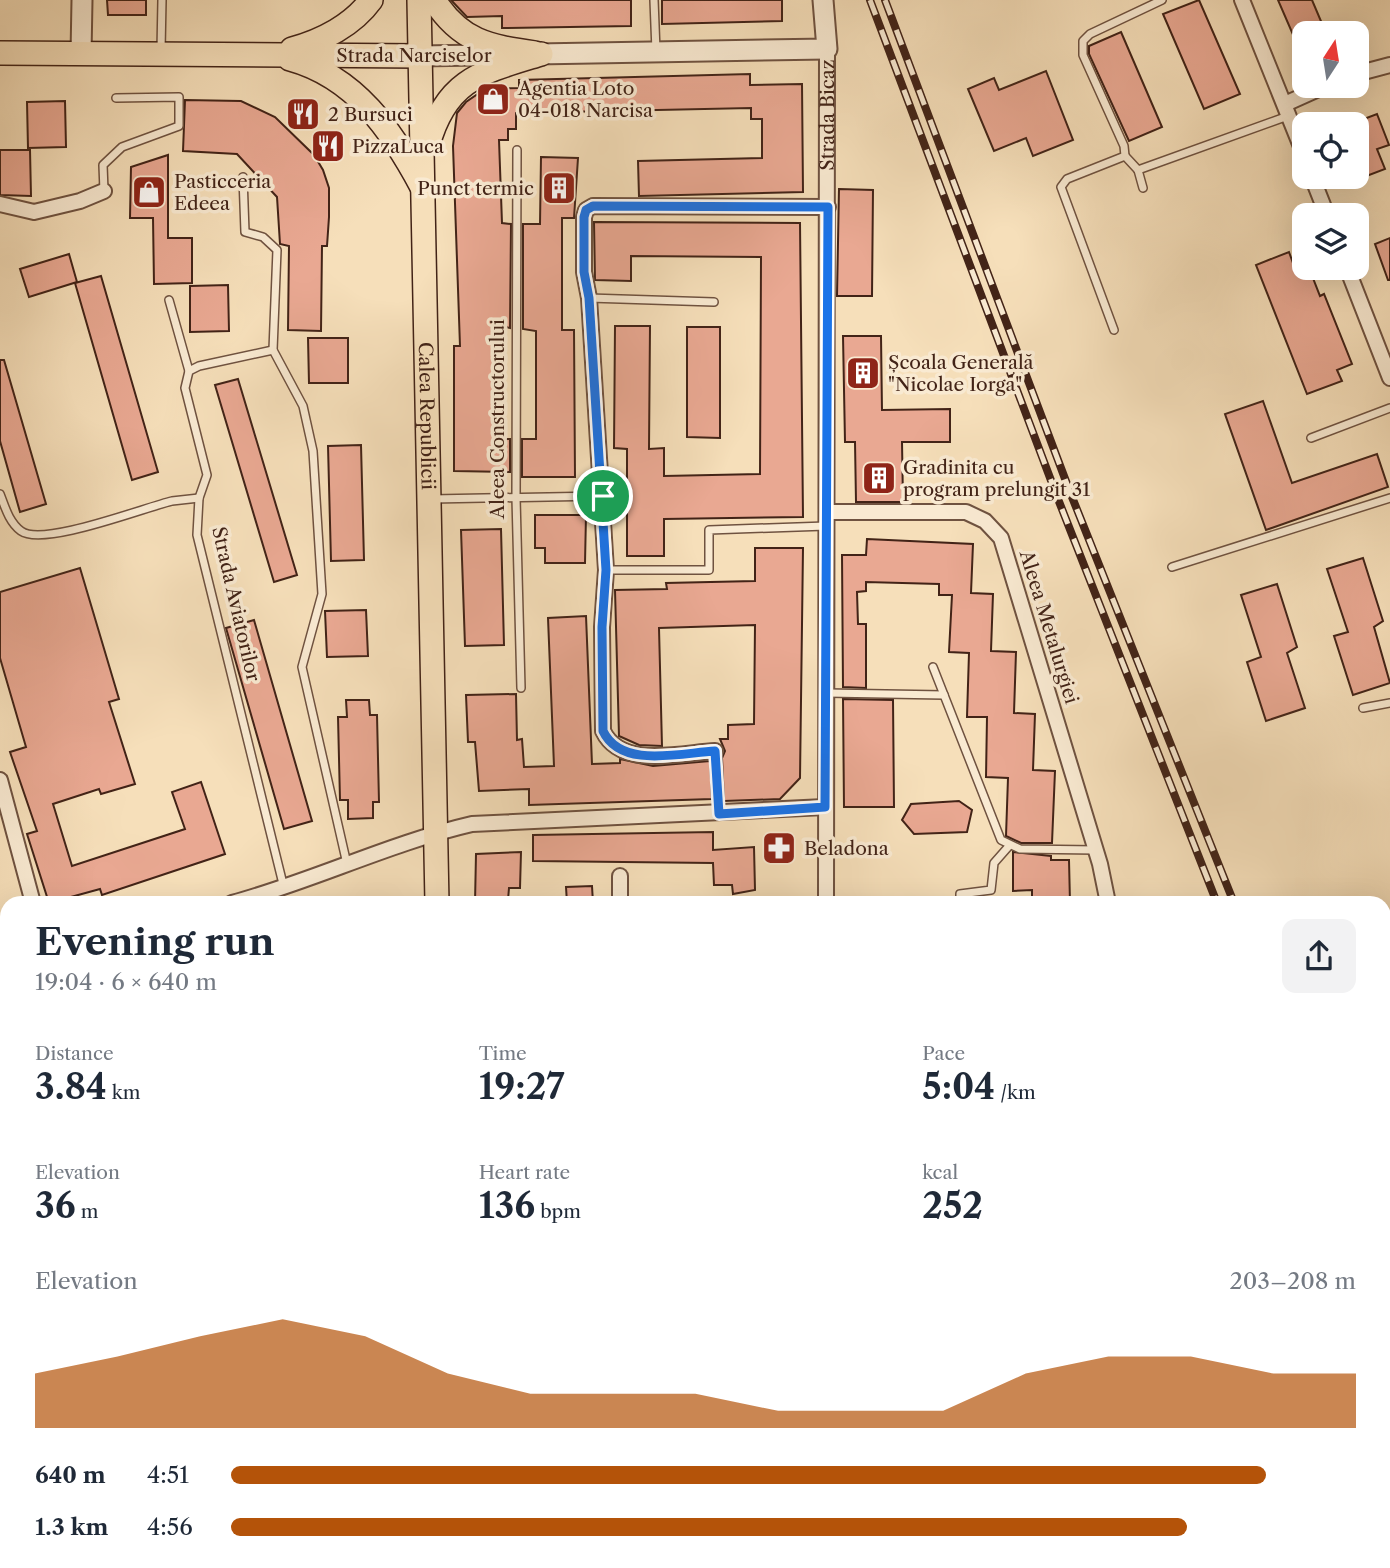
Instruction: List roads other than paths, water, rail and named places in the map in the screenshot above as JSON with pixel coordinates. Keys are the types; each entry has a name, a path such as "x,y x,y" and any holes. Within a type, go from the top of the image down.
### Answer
{"main road":[{"path":"274,55 329,35 349,22 371,0"},
{"name":"Calea Republicii","path":"419,0 437,896"},
{"path":"434,0 456,29 471,39 541,54"},
{"name":"Strada Narciselor","path":"0,53 420,55"},
{"path":"423,162 433,126 454,91 486,71 541,54"},
{"path":"274,55 323,73 375,111 396,138 424,190"}],"street":[{"path":"81,54 82,0"},
{"name":"Strada Bicaz","path":"823,0 827,49 828,207 826,896"},
{"path":"1242,0 1292,123"},
{"name":"Strada Narciselor","path":"420,55 827,49"},
{"path":"1369,71 1390,65"},
{"path":"1287,110 1306,98"},
{"path":"0,204 34,212 79,201 104,191"},
{"path":"715,751 627,754 609,743 603,731 602,627 606,570 589,298 584,272 584,217 586,210 593,206 828,207"},
{"path":"1352,280 1389,370"},
{"name":"Aleea Metalurgiei","path":"827,519 966,512 985,521 1001,538 1096,850 1106,896"},
{"path":"0,780 31,896"},
{"path":"257,896 437,832 472,824 825,807"},
{"path":"620,876 620,896"}],"lane":[{"path":"161,54 162,0"},
{"path":"653,0 656,52"},
{"path":"1143,188 1138,170 1125,156 1124,146 1083,55 1083,41 1090,34 1162,0"},
{"path":"104,191 103,165 122,148 179,126 179,97 116,98"},
{"path":"1138,170 1287,110"},
{"name":"Aleea Constructorului","path":"517,150 516,498 521,688"},
{"path":"1114,330 1062,187 1067,179 1125,156"},
{"path":"243,177 245,232 263,237 277,250 273,350 303,406 313,451 322,594 302,667 347,866"},
{"path":"589,298 714,302"},
{"name":"Strada Aviatorilor","path":"169,300 189,371 185,388 207,475 199,498 197,535 285,888"},
{"path":"189,371 273,350"},
{"path":"1311,438 1390,408"},
{"path":"0,494 10,519 22,532 38,536 122,517 172,501 199,498"},
{"path":"431,499 603,496"},
{"path":"1172,567 1390,498"},
{"path":"606,570 709,570 709,530 827,519"},
{"path":"933,667 1001,839 1009,846 1096,850"},
{"path":"826,693 944,695"},
{"path":"1363,708 1390,703"},
{"path":"715,751 719,814"},
{"path":"960,896 991,890 994,863 1009,846"}],"railway":[{"path":"870,0 1058,499 1214,896"},
{"path":"885,0 1070,492 1231,896"}],"place":[{"name":"Agentia Loto 04-018 Narcisa","path":"493,99"},
{"name":"2 Bursuci","path":"303,114"},
{"name":"PizzaLuca","path":"328,146"},
{"name":"Punct termic","path":"559,188"},
{"name":"Pasticceria Edeea","path":"149,192"},
{"name":"Școala Generală \"Nicolae Iorga\"","path":"863,373"},
{"name":"Gradinita cu program prelungit 31","path":"879,478"},
{"name":"Beladona","path":"779,848"}]}
